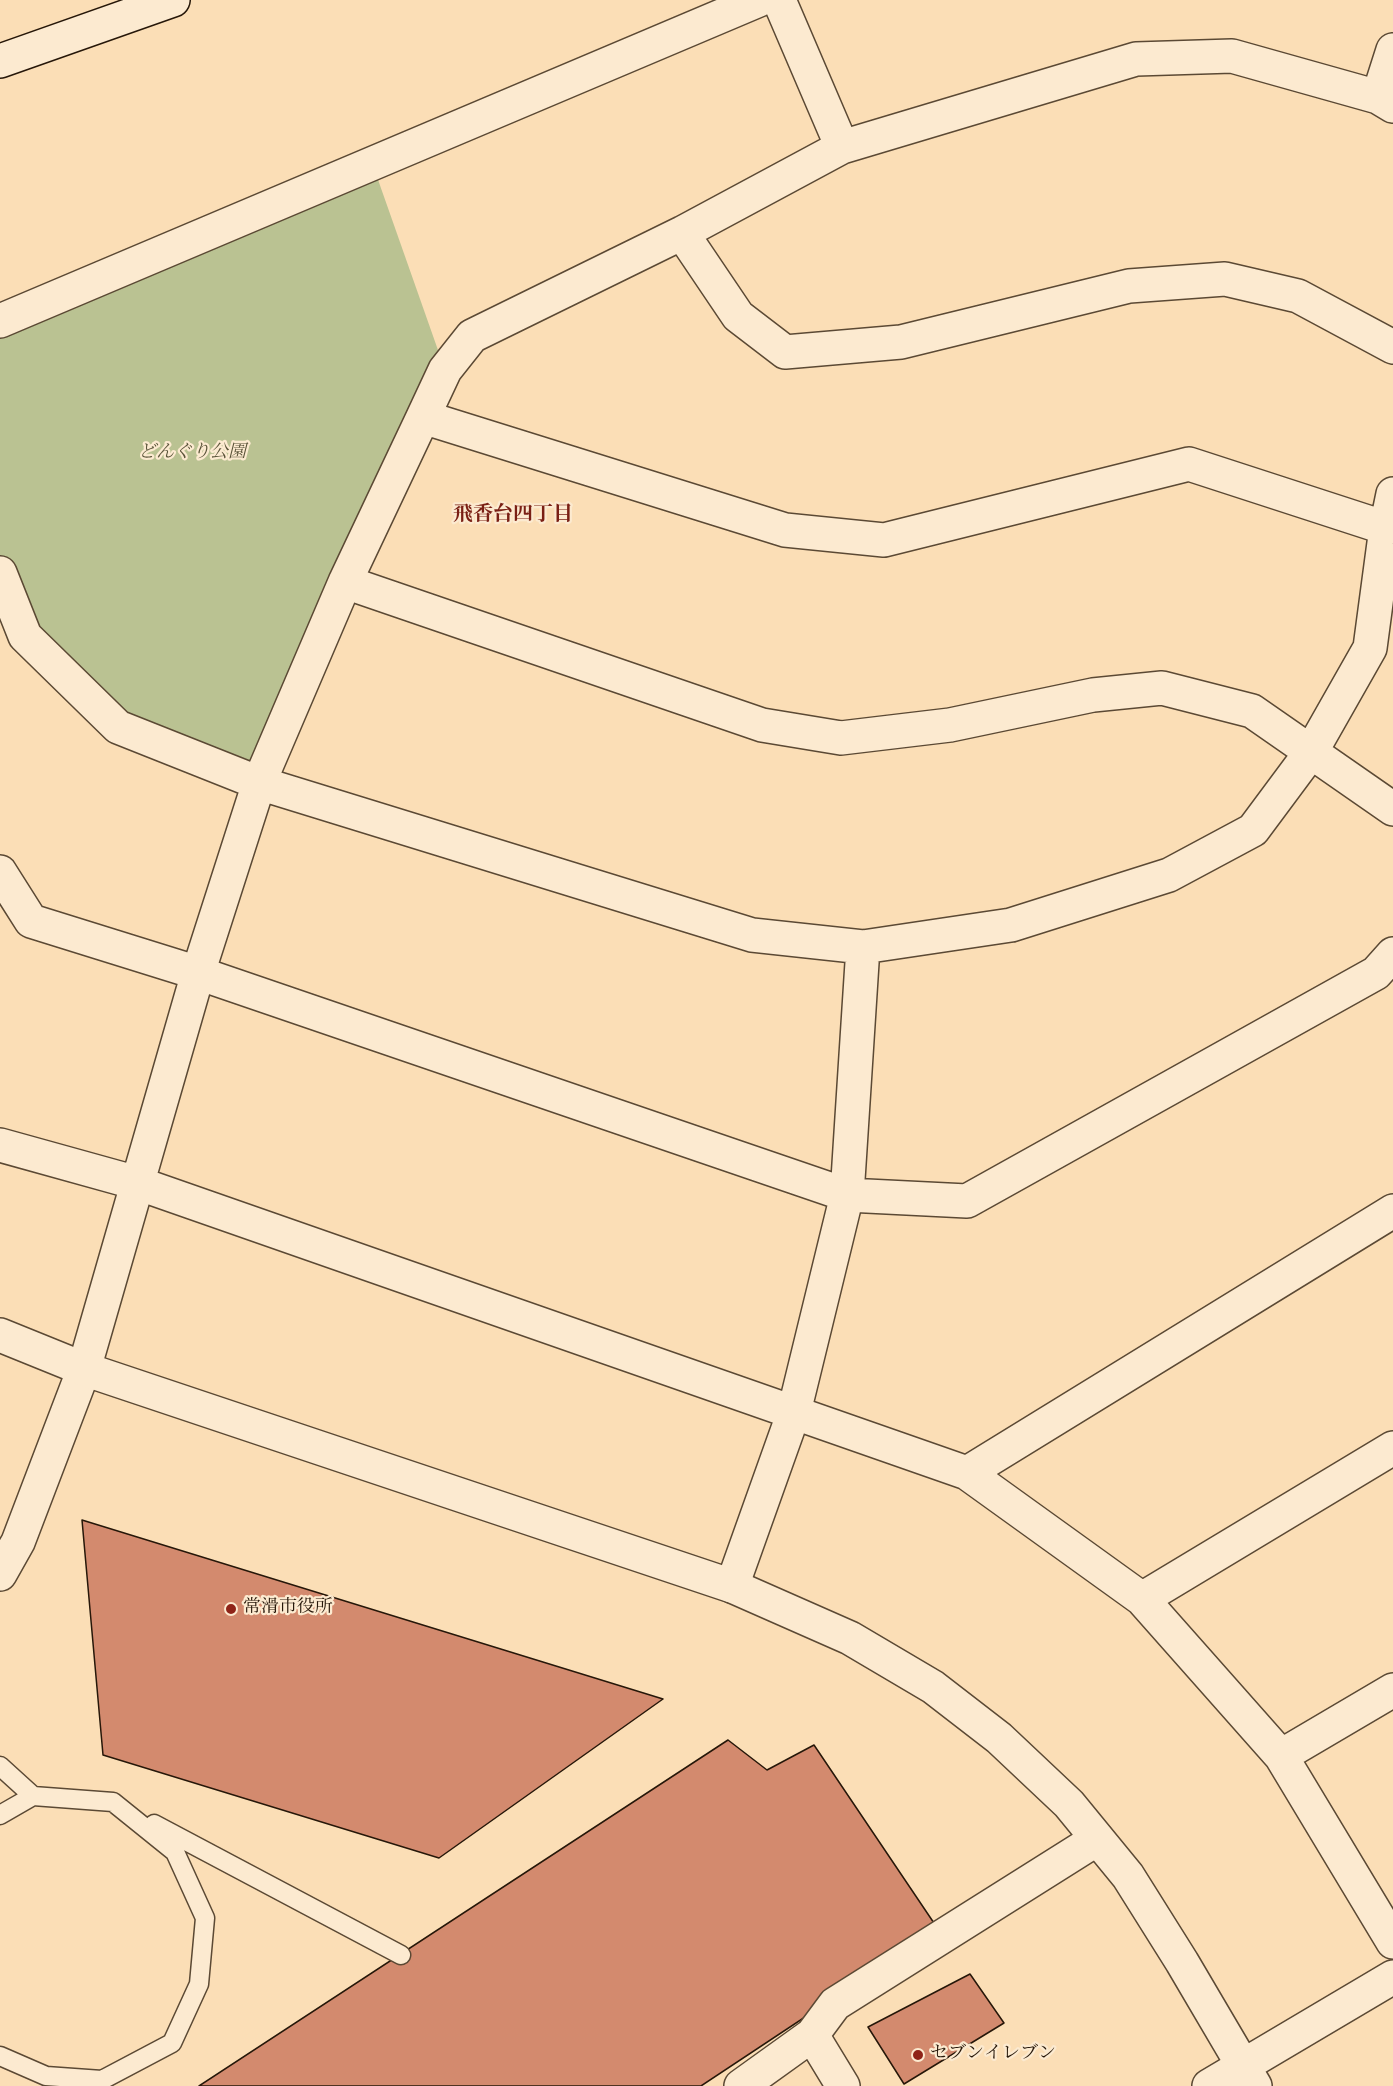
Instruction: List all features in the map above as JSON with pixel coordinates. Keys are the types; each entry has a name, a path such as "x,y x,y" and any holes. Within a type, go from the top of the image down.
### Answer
{"street":[{"path":"0,61 173,0"},
{"path":"0,321 759,0"},
{"path":"779,0 842,147"},
{"path":"0,1574 18,1542 84,1369 198,973 259,783 345,582 445,370 471,336 682,233 842,147 1136,59 1232,56 1385,101 1393,50"},
{"path":"682,233 738,316 785,352 901,342 1129,286 1225,279 1298,296 1393,347"},
{"path":"423,417 785,530 884,540 1189,464 1386,528"},
{"path":"0,573 25,636 118,727 259,783 752,935 863,947 1011,924 1169,874 1253,830 1311,752 1370,648 1386,528 1393,494"},
{"path":"345,582 762,725 841,738 950,725 1093,694 1162,688 1252,711 1393,809"},
{"path":"0,872 31,921 198,973 847,1195 968,1201 1376,973 1393,954"},
{"path":"732,1586 794,1412 847,1195 863,947"},
{"path":"0,1145 137,1184 967,1473 1142,1599 1281,1756 1393,1942"},
{"path":"967,1473 1393,1211"},
{"path":"0,1335 84,1369 732,1586 850,1638 933,1687 999,1738 1069,1804 1128,1876 1250,2075"},
{"path":"1142,1599 1393,1448"},
{"path":"1281,1756 1393,1690"},
{"path":"741,2086 812,2035 835,2004 1097,1839"},
{"path":"1209,2086 1250,2075 1393,1977"},
{"path":"812,2035 843,2086"}],"lane":[{"path":"0,1766 33,1796"},
{"path":"0,1815 33,1796 113,1803 401,1955"},
{"path":"0,2056 46,2076 102,2080 172,2043 199,1984 205,1918 175,1852 113,1803"}],"green space":[{"name":"どんぐり公園","path":"376,174 445,370 259,783 118,727 25,636 0,573 0,324"}],"building":[{"name":"常滑市役所","path":"82,1520 663,1699 439,1858 103,1755"},
{"path":"728,1740 767,1770 814,1745 938,1929 701,2086 199,2086"},
{"name":"セブンイレブン","path":"970,1974 1004,2023 904,2084 868,2027"}],"place":[{"name":"常滑市役所","path":"231,1609"},
{"name":"セブンイレブン","path":"918,2055"}],"district":[{"name":"飛香台四丁目","path":"513,516"}]}
